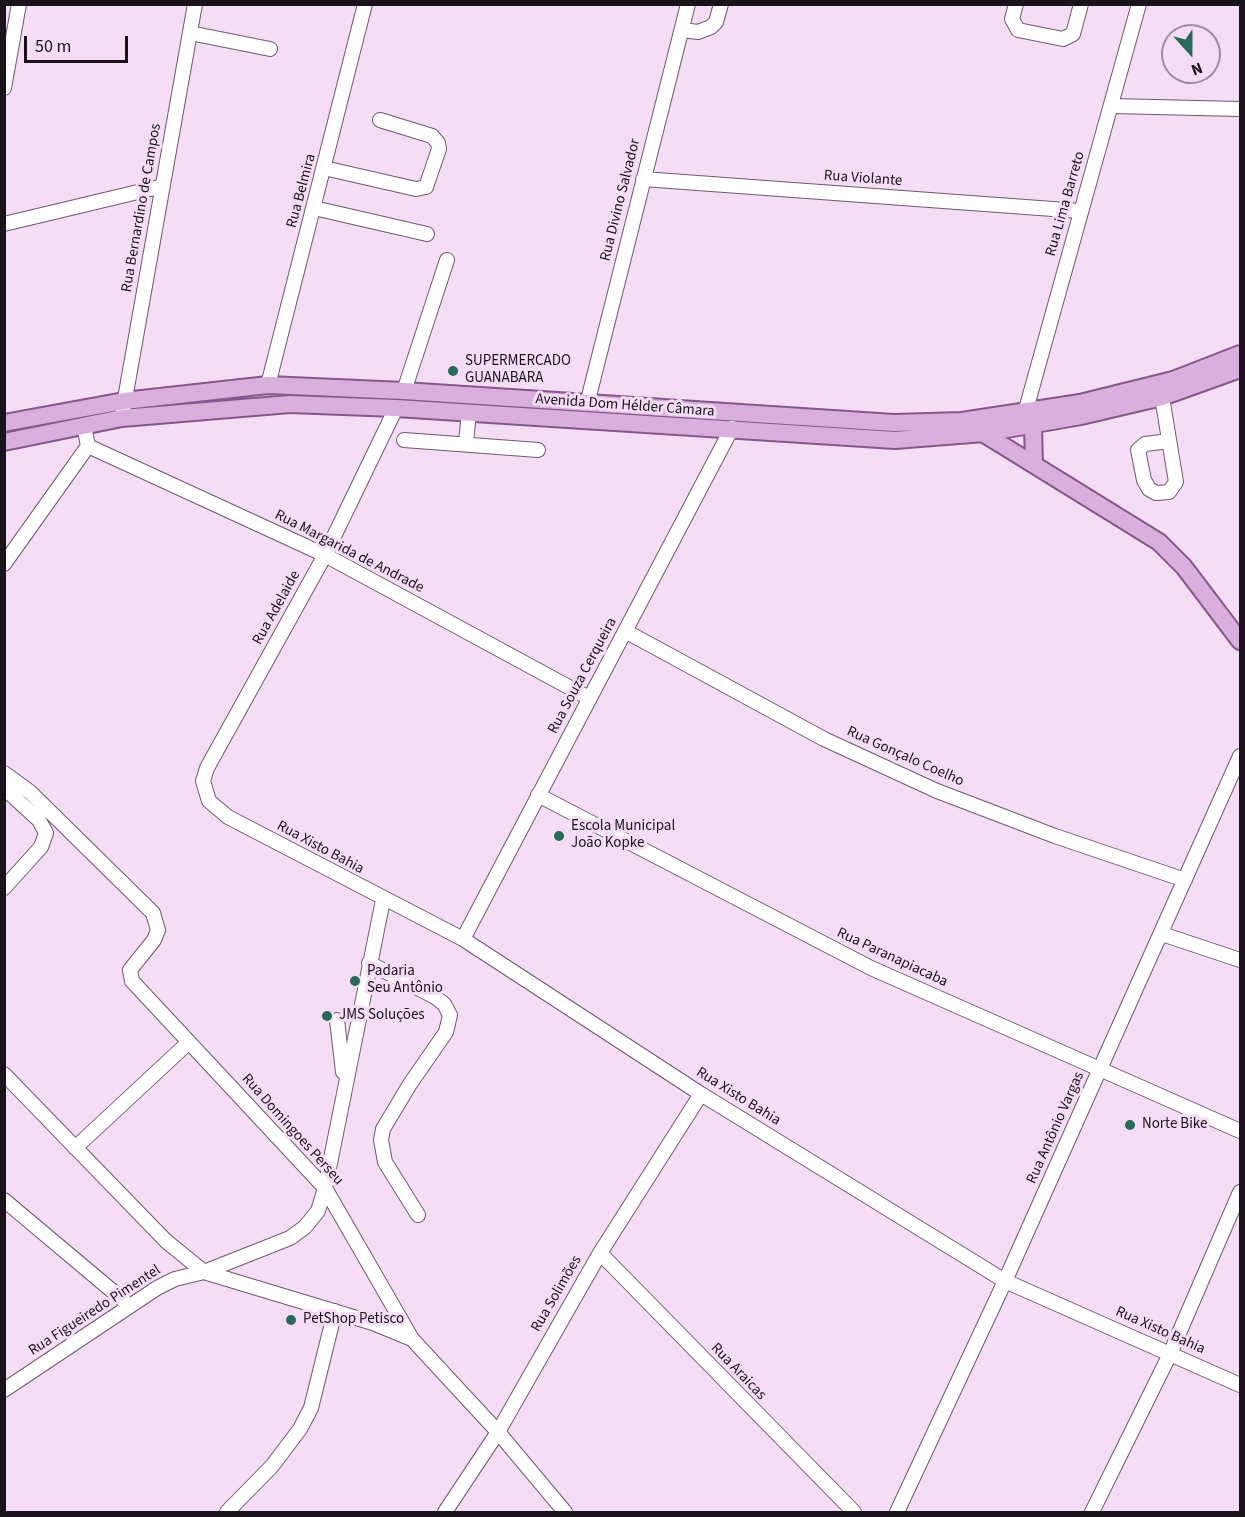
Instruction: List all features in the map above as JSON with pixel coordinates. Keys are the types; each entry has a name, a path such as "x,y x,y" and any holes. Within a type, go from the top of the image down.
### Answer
{"main road":[{"name":"Avenida Dom Hélder Câmara","path":"4,442 122,418 290,404 469,412 895,440 984,433 1173,380 1240,354"},
{"name":"Avenida Dom Hélder Câmara","path":"4,423 124,401 268,385 404,390 894,423 1029,419 1161,398 1240,369"},
{"path":"1029,419 1034,464"},
{"path":"963,421 1159,542 1184,567 1240,641"}],"street":[{"path":"4,88 19,4"},
{"name":"Rua Bernardino de Campos","path":"122,418 195,4"},
{"name":"Rua Belmira","path":"268,385 365,4"},
{"name":"Rua Divino Salvador","path":"587,404 688,4"},
{"path":"682,30 698,32 711,27 716,22 721,4"},
{"path":"1016,4 1012,19 1018,30 1064,39 1073,34 1081,4"},
{"name":"Rua Lima Barreto","path":"1029,419 1080,211 1112,106 1139,4"},
{"path":"190,33 270,49"},
{"path":"1112,106 1240,108"},
{"path":"324,168 416,189 426,187 439,149 438,142 432,136 380,120"},
{"name":"Rua Violante","path":"643,179 1080,211"},
{"path":"4,224 163,186"},
{"path":"314,208 427,234"},
{"path":"404,390 447,260"},
{"path":"1161,398 1169,441"},
{"name":"Rua Adelaide","path":"228,817 209,801 204,790 203,781 207,768 326,555 396,408"},
{"path":"466,444 469,412"},
{"path":"4,564 88,446 84,426"},
{"name":"Rua Souza Cerqueira","path":"463,939 732,428"},
{"path":"404,440 537,450"},
{"name":"Rua Margarida de Andrade","path":"88,446 326,555 590,698"},
{"name":"Rua Gonçalo Coelho","path":"625,631 824,739 936,790 1055,836 1185,880"},
{"name":"Rua Antônio Vargas","path":"897,1512 1005,1281 1240,756"},
{"name":"Rua Domingoes Perseu","path":"4,773 30,792 153,913 158,924 154,940 130,970 132,981 325,1188 412,1340"},
{"path":"4,788 39,820 46,833 42,847 4,888"},
{"name":"Rua Paranapiacaba","path":"538,795 871,968 1240,1131"},
{"name":"Rua Xisto Bahia","path":"228,817 383,900 463,939 701,1094 1005,1281 1240,1385"},
{"name":"Rua Figueiredo Pimentel","path":"4,1390 129,1305 175,1279 204,1272 290,1238 305,1227 318,1211 325,1188 383,900"},
{"path":"1162,934 1240,960"},
{"path":"369,963 444,1004 450,1015 447,1032 410,1084 383,1129 381,1140 385,1162 418,1215"},
{"name":"Rua Figueiredo Pimentel","path":"337,1020 344,1089"},
{"path":"75,1148 189,1042"},
{"path":"4,1074 166,1241 204,1272 335,1311 390,1329 412,1340 498,1432 565,1512"},
{"name":"Rua Solimões","path":"445,1512 498,1432 600,1253 701,1094"},
{"path":"1092,1512 1170,1354 1240,1192"},
{"path":"4,1200 129,1305"},
{"name":"Rua Araicas","path":"600,1253 854,1512"},
{"path":"227,1512 272,1466 300,1429 311,1408 335,1311"}],"place":[{"name":"SUPERMERCADO GUANABARA","path":"453,371"},
{"name":"Escola Municipal João Kopke","path":"559,836"},
{"name":"Padaria Seu Antônio","path":"355,981"},
{"name":"JMS Soluções","path":"327,1016"},
{"name":"Norte Bike","path":"1130,1125"},
{"name":"PetShop Petisco","path":"291,1320"}]}
